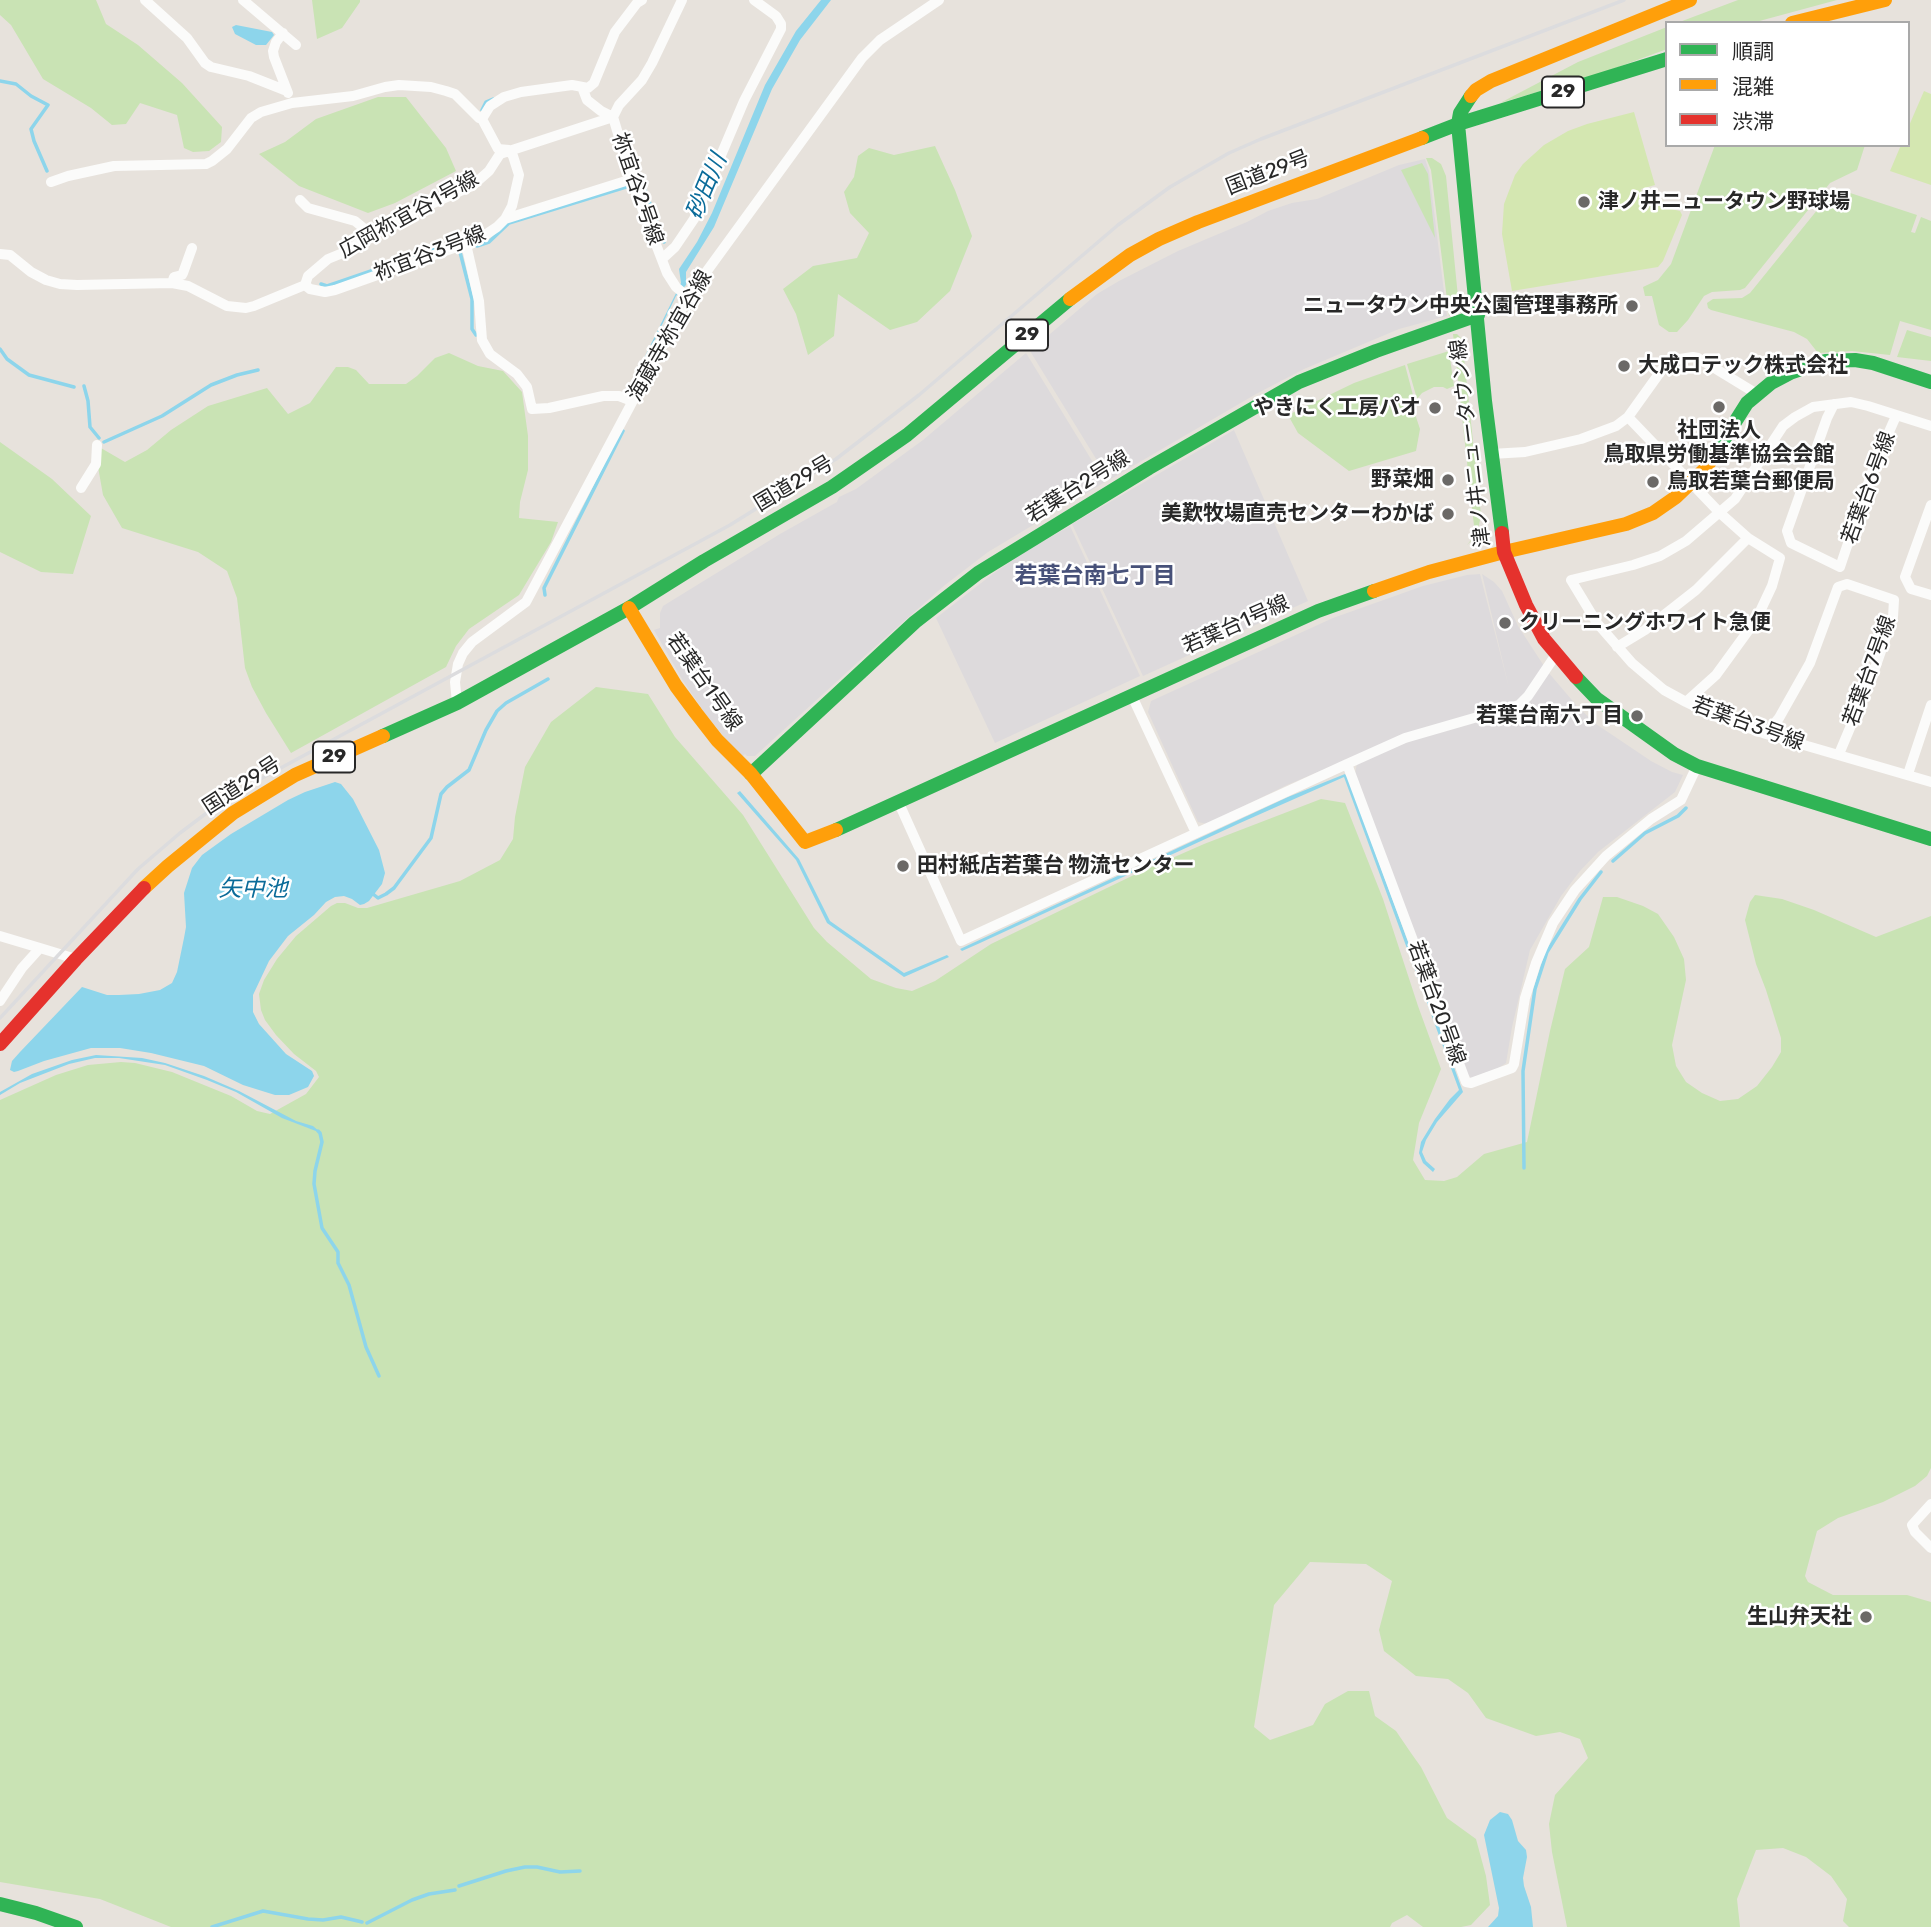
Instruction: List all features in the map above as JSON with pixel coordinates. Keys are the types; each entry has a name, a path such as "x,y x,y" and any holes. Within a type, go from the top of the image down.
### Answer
{"main road":[{"path":"1458,124 1466,101 1476,90 1491,81 1690,0"},
{"path":"1800,21 1885,0"},
{"name":"国道29号","path":"0,1044 76,959 168,866 233,813 295,775 457,703 629,608 832,487 906,435 1073,296 1130,255 1198,222 1458,124 1665,60"},
{"name":"津ノ井ニュータウン線","path":"1458,124 1491,454 1504,552 1526,605 1544,639 1597,699 1674,754 1697,766 1931,839"},
{"name":"若葉台2号線","path":"751,774 915,622 978,573 1149,468 1299,382 1478,315"},
{"name":"若葉台1号線","path":"629,608 682,695 717,740 751,774 805,842 1318,611 1429,572 1626,524 1653,513 1676,498 1711,460 1747,403 1771,383 1790,373 1834,361 1864,361 1931,382"},
{"path":"0,1904 49,1923 76,1927"}],"street":[{"path":"145,0 187,38 205,63 287,91"},
{"path":"243,0 296,45"},
{"path":"482,119 490,106 511,94 572,85 588,88 594,83 615,32 636,3 642,0"},
{"path":"613,117 619,105 642,80 682,0"},
{"path":"662,259 675,247 694,219 744,101 780,29 781,24 776,16 754,0"},
{"name":"海蔵寺祢宜谷線","path":"457,703 455,682 463,653 472,642 526,601 688,296 862,58 880,40 939,0"},
{"path":"283,33 274,47 274,57 292,103"},
{"path":"51,182 114,166 206,164 227,149 251,118 261,112 292,103 354,96 399,85 431,87 455,94 482,119 498,149 509,150 513,156 519,174 512,206 505,219"},
{"name":"祢宜谷2号線","path":"582,88 587,100 613,117 632,179 662,259 671,280 688,296"},
{"name":"広岡祢宜谷1号線","path":"0,254 10,255 31,272 60,284 188,285 228,306 246,308 305,285 308,276 328,259 345,252 393,221 472,186 489,171 500,154 613,117"},
{"name":"祢宜谷3号線","path":"305,285 310,289 325,292 335,290 488,235 505,219 632,179"},
{"path":"300,200 308,208 355,220 372,235"},
{"path":"466,244 479,301 482,340 490,354 517,374 527,387 532,409 603,396 619,396 632,401"},
{"path":"172,283 174,277 182,275 192,248"},
{"path":"1491,454 1525,452 1581,439 1616,426 1628,417 1666,364 1673,360 1693,357 1757,394"},
{"name":"若葉台3号線","path":"1931,426 1851,402 1813,407 1783,426 1735,499 1686,541 1660,556 1571,580 1597,624 1632,663 1664,690 1717,717 1766,734 1931,782"},
{"name":"若葉台6号線","path":"1834,404 1787,531 1791,543 1840,567 1874,466 1896,416"},
{"path":"1628,417 1720,513 1748,538 1780,558 1772,586 1756,620 1716,675 1686,702"},
{"path":"81,488 96,464 97,444"},
{"path":"1931,505 1905,577 1912,589 1931,595"},
{"path":"1617,647 1696,590 1748,538"},
{"name":"若葉台7号線","path":"1766,734 1779,718 1810,663 1838,587 1847,584 1895,600 1893,617 1874,671 1839,754"},
{"path":"898,801 961,941 1405,738 1519,705 1528,696 1556,653"},
{"path":"1132,696 1196,833"},
{"path":"1908,774 1931,705"},
{"name":"若葉台20号線","path":"1347,764 1462,1075 1466,1082 1471,1083 1512,1068 1525,998 1536,963 1553,923 1574,890 1606,856 1651,819 1681,800 1697,766"},
{"path":"0,936 76,959"},
{"path":"0,1001 22,968 40,948"},
{"path":"1931,1504 1912,1525 1915,1532 1931,1548"}],"shaded area":[{"path":"1425,159 1429,171 1447,316 1399,329 1304,369 1109,480 1030,351 1097,294 1178,251 1268,211 1317,199 1399,165"},
{"path":"1026,353 1105,482 988,552 945,585 755,756 745,754 741,758 704,712 654,630 660,628 663,606 856,489 923,440"},
{"path":"1234,430 1308,601 1143,676 1072,524"},
{"path":"1070,526 1140,676 995,743 936,618 994,573"},
{"path":"1480,574 1509,688 1482,574 1502,591 1518,626 1544,666 1520,700 1344,761 1207,824 1198,822 1148,712 1151,701 1333,618 1423,586"},
{"path":"1548,672 1596,724 1651,761 1683,775 1675,792 1598,852 1561,896 1530,950 1506,1063 1471,1078 1467,1074 1355,773 1357,764 1400,745 1517,710"}],"green space":[{"path":"0,0 96,0 106,24 138,45 182,83 222,127 221,142 209,151 193,152 184,148 177,115 140,103 126,124 112,125 91,108 43,79 11,25 0,15"},
{"path":"312,0 360,2 342,28 317,39"},
{"path":"1738,0 1837,0 1759,21 1682,21"},
{"path":"1665,28 1665,50 1602,73 1500,103 1578,62"},
{"path":"1924,91 1931,94 1931,185 1890,171 1900,147 1910,147 1910,123"},
{"path":"378,97 406,97 446,148 456,171 395,203 368,213 299,186 259,154 285,142 316,119"},
{"name":"津ノ井ニュータウン野球場","path":"1634,112 1655,185 1641,189 1643,195 1658,192 1671,209 1680,211 1682,215 1663,261 1658,267 1512,291 1502,234 1504,204 1515,175 1544,145 1568,131"},
{"path":"935,146 972,236 950,291 917,322 890,330 838,294 834,336 808,355 796,314 783,289 813,266 857,258 869,233 850,213 844,192 854,177 858,156 869,148 894,155"},
{"path":"1714,147 1864,147 1857,170 1830,183 1745,288 1712,292 1704,296 1677,332 1669,332 1659,325 1652,296 1645,296 1643,287 1658,280 1671,264"},
{"path":"1426,158 1432,158 1441,164 1446,176 1459,307 1449,316 1431,170"},
{"path":"1422,163 1428,174 1435,238 1401,170"},
{"path":"1835,188 1917,215 1911,232 1915,233 1921,217 1931,221 1931,330 1900,321 1890,355 1852,351 1818,353 1807,339 1794,332 1708,308 1707,303 1713,299 1742,298 1750,293"},
{"path":"1907,330 1931,337 1931,361 1897,357"},
{"path":"1453,334 1462,339 1481,515 1477,535 1467,545 1475,535"},
{"path":"1449,351 1454,386 1447,389 1434,387 1417,399 1407,364"},
{"path":"449,353 478,366 503,371 522,392 528,436 528,470 519,518 558,522 551,542 519,595 469,629 456,646 446,667 291,753 266,713 245,668 237,598 227,571 198,552 122,528 103,495 94,444 125,462 147,450 171,430 208,406 267,388 288,414 310,403 336,367 356,370 369,384 406,384 435,358"},
{"path":"1405,365 1420,429 1416,451 1349,471 1298,433 1288,415 1354,383"},
{"path":"0,442 52,479 91,516 73,574 41,572 0,552"},
{"path":"596,687 648,694 675,737 743,815 814,928 871,979 912,991 935,981 991,944 1204,844 1321,799 1345,803 1383,899 1441,1069 1419,1123 1413,1160 1425,1180 1444,1181 1457,1177 1484,1154 1527,1142 1565,969 1589,947 1603,897 1617,897 1658,914 1674,937 1684,959 1686,980 1672,1045 1676,1066 1686,1082 1720,1101 1738,1099 1757,1086 1781,1052 1781,1038 1756,964 1745,920 1755,895 1782,899 1814,910 1876,937 1931,916 1931,1468 1927,1476 1915,1486 1883,1502 1838,1518 1817,1531 1805,1576 1808,1582 1833,1595 1907,1595 1931,1602 1931,1927 1849,1927 1843,1921 1847,1899 1831,1876 1806,1857 1783,1848 1756,1850 1737,1899 1740,1927 1567,1927 1549,1824 1555,1795 1588,1758 1580,1739 1560,1732 1536,1736 1486,1718 1468,1693 1448,1679 1416,1676 1384,1651 1379,1630 1392,1581 1366,1564 1310,1562 1274,1605 1254,1727 1270,1740 1313,1725 1325,1704 1348,1691 1369,1691 1375,1716 1396,1731 1421,1767 1447,1818 1476,1839 1486,1876 1490,1905 1471,1925 1423,1927 1407,1915 1392,1923 1390,1927 171,1927 100,1899 0,1882 0,1100 56,1075 88,1065 121,1062 172,1072 231,1096 257,1111 270,1114 306,1094 319,1077 316,1071 276,1035 261,1010 259,994 277,959 296,936 337,903 367,908 460,881 500,860 513,839 525,767 551,722"}],"water":[{"path":"821,0 831,0 800,40 772,89 714,227 686,272 686,285 676,296 627,393 681,283 679,269 712,213 765,85 796,31"},
{"path":"236,25 272,32 274,35 266,45 256,45 235,34 232,27"},
{"path":"1345,774 1463,1092 1437,1122 1426,1140 1422,1152 1426,1161 1435,1169 1433,1172 1423,1163 1419,1153 1421,1142 1435,1119 1459,1090 1344,777 980,943 962,951 960,949 1288,797"},
{"name":"矢中池","path":"335,782 341,784 353,799 379,850 385,873 382,884 364,904 360,905 344,896 326,902 288,936 269,961 253,995 253,1012 259,1024 286,1054 312,1071 314,1076 308,1087 289,1095 275,1095 243,1085 204,1066 120,1048 91,1048 18,1071 10,1070 12,1061 82,987 107,995 119,995 160,990 172,983 177,972 186,927 184,893 192,868 202,855 288,800"},
{"path":"740,791 799,859 830,921 904,973 947,955 949,957 904,977 827,923 796,860 737,793"},
{"path":"96,1055 142,1058 204,1076 296,1121 313,1126 321,1133 282,1118 236,1092 207,1080 165,1065 119,1058 95,1058 69,1064 20,1083 0,1095 0,1092 32,1074"},
{"path":"1500,1812 1508,1814 1518,1841 1526,1850 1523,1878 1533,1927 1488,1927 1498,1916 1499,1908 1484,1835 1490,1820"}],"waterway":[{"path":"0,81 16,84 48,105 31,129 47,171"},
{"path":"482,110 486,102 493,99"},
{"path":"629,149 632,157"},
{"path":"641,179 664,242"},
{"path":"477,246 489,242 509,223 626,187"},
{"path":"321,284 327,286 467,238"},
{"path":"460,252 472,299 472,329 476,335"},
{"path":"0,349 7,359 29,375 74,387"},
{"path":"104,442 162,416 211,385 258,370"},
{"path":"84,386 90,427 99,438"},
{"name":"砂田川","path":"545,595 544,588 623,431"},
{"name":"砂田川","path":"373,894 378,898 394,888 431,838 441,794 469,770 497,711 548,679"},
{"path":"1613,861 1645,833 1678,816 1686,808"},
{"path":"1524,1168 1523,1071 1535,989 1547,952 1580,899 1601,872"},
{"path":"318,1131 322,1142 314,1184 322,1228 338,1252 338,1263 349,1285 366,1347 379,1376"},
{"path":"459,1886 525,1867 560,1872 580,1871"},
{"path":"367,1923 412,1900 455,1890"},
{"path":"212,1927 263,1911 308,1919 341,1917 362,1922"}],"railway":[{"path":"0,1018 138,869 216,806 253,783 730,525 836,459 919,395 1118,225 1170,187 1229,153 1261,139 1624,0"}],"traffic: fast":[{"path":"1422,138 1458,124 1665,60"},
{"path":"1471,96 1460,113 1458,124 1485,401 1502,533"},
{"path":"383,736 457,703 629,608 832,487 907,435 1070,299"},
{"path":"751,774 915,622 978,573 1149,468 1299,382 1478,315"},
{"path":"1713,457 1747,403 1771,383 1790,373 1825,361 1855,360 1873,363 1931,382"},
{"path":"836,830 1318,611 1374,591"},
{"path":"1576,677 1597,699 1674,754 1697,766 1931,839"},
{"path":"0,1904 76,1927"}],"traffic: slow":[{"path":"1471,96 1491,81 1690,0"},
{"path":"1800,21 1885,0"},
{"path":"1070,299 1130,255 1159,239 1422,138"},
{"path":"1374,591 1429,572 1504,552 1626,524 1653,513 1676,497 1705,469 1713,457"},
{"path":"629,608 676,686 696,713 717,740 751,774 805,842 836,830"},
{"path":"144,888 233,813 295,775 383,736"}],"traffic: jam":[{"path":"1502,533 1504,552 1526,605 1544,639 1576,677"},
{"path":"0,1044 144,888"}],"place":[{"name":"津ノ井ニュータウン野球場","path":"1584,202"},
{"name":"ニュータウン中央公園管理事務所","path":"1632,306"},
{"name":"大成ロテック株式会社","path":"1624,366"},
{"name":"社団法人 鳥取県労働基準協会会館","path":"1719,407"},
{"name":"やきにく工房パオ","path":"1435,408"},
{"name":"野菜畑","path":"1448,480"},
{"name":"鳥取若葉台郵便局","path":"1653,482"},
{"name":"美歎牧場直売センターわかば","path":"1448,514"},
{"name":"クリーニングホワイト急便","path":"1505,623"},
{"name":"若葉台南六丁目","path":"1637,716"},
{"name":"田村紙店若葉台 物流センター","path":"903,866"},
{"name":"生山弁天社","path":"1866,1617"}],"district":[{"name":"若葉台南七丁目","path":"1095,576"}]}
